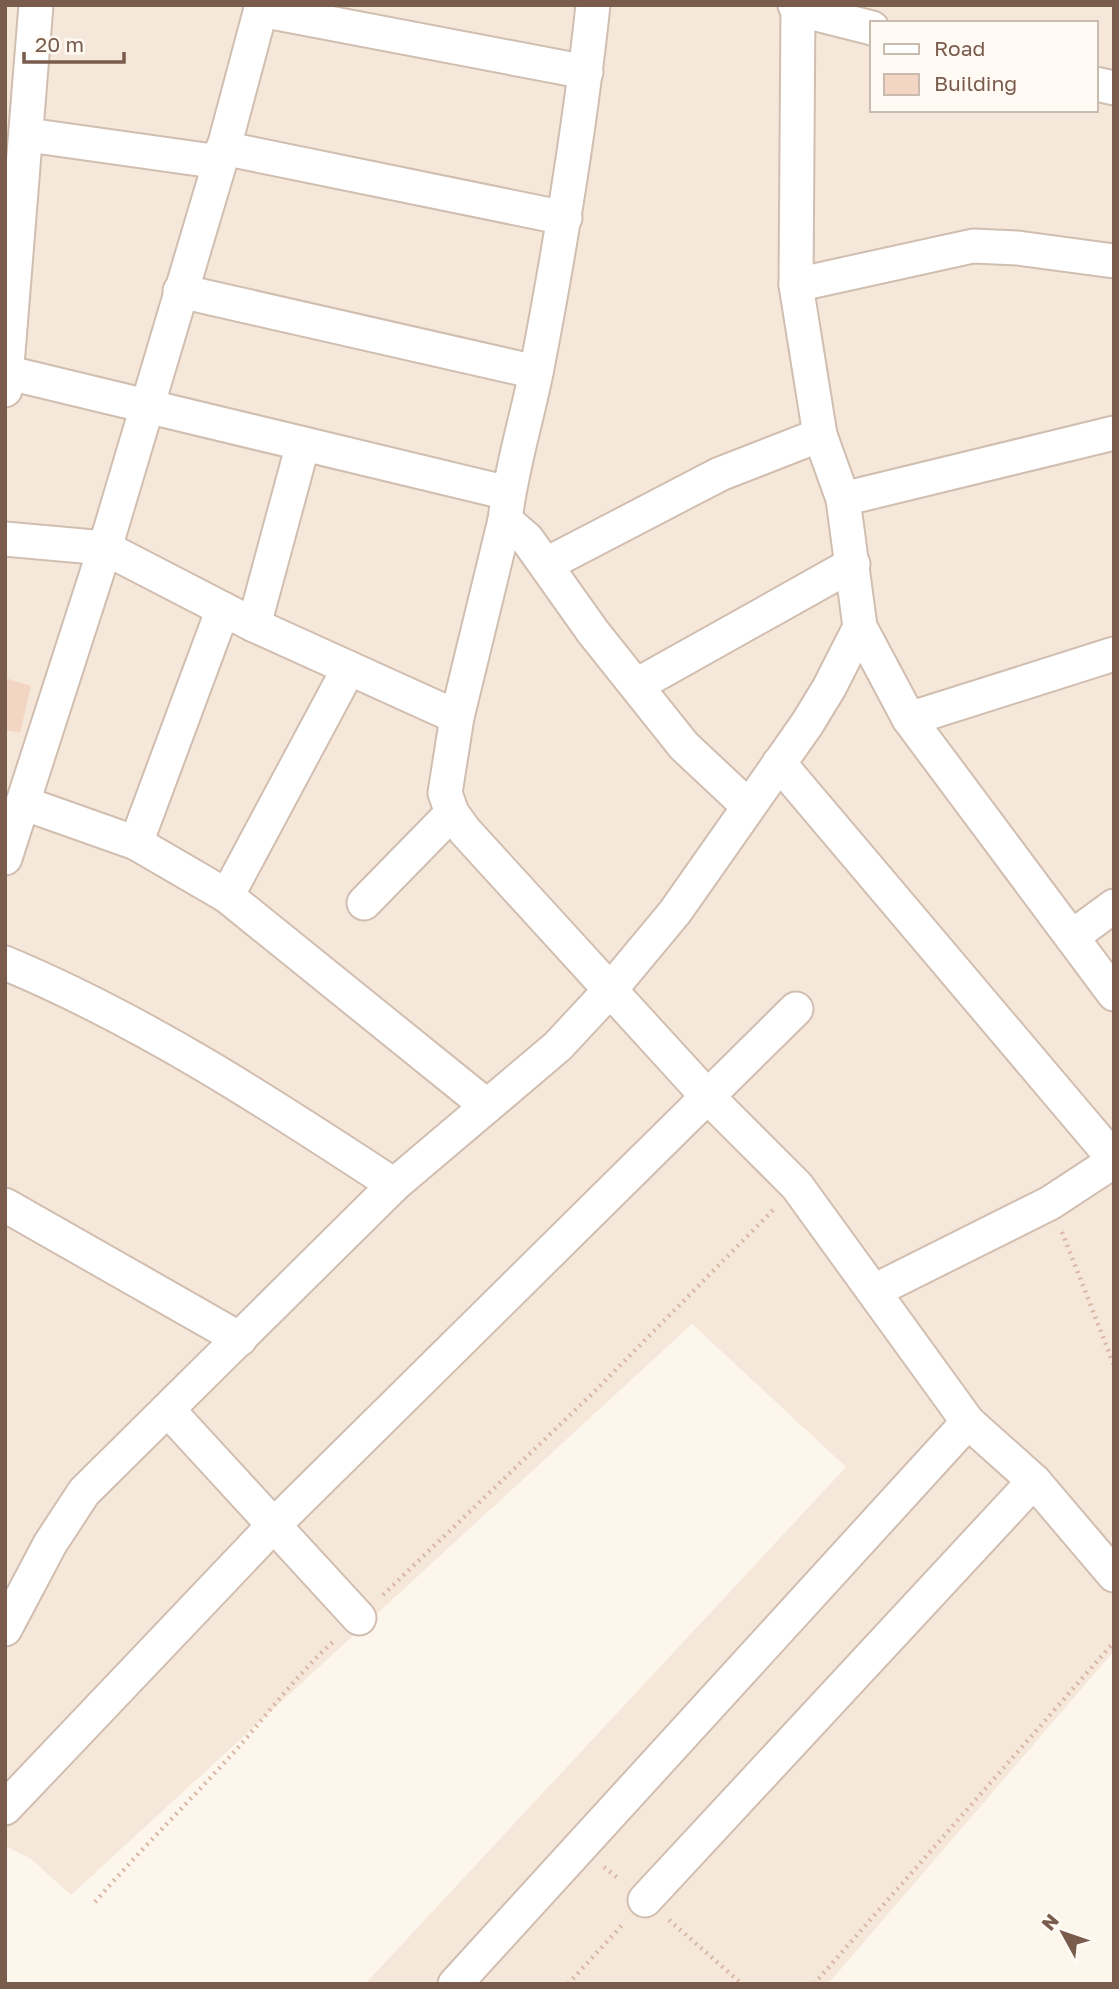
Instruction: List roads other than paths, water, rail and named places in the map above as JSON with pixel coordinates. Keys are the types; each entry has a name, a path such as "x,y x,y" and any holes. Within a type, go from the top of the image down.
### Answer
{"street":[{"path":"37,5 6,378 303,444 507,506 593,632 684,746 748,806"},
{"path":"593,5 565,218 507,506 457,717 445,793 452,813 465,831 707,1096 797,1186 968,1422 1034,1481 1114,1575"},
{"path":"870,27 797,6 796,285 820,436 843,499 860,627 909,719 1114,994"},
{"path":"5,858 105,548 262,8 586,72"},
{"path":"28,135 221,155 565,218"},
{"path":"796,285 973,246 1018,248 1114,261"},
{"path":"180,291 536,372"},
{"path":"843,499 1114,433"},
{"path":"547,564 720,474 820,436"},
{"path":"254,625 303,444"},
{"path":"5,539 105,548 254,625 457,717"},
{"path":"637,684 853,564"},
{"path":"136,843 223,609"},
{"path":"5,1629 50,1544 84,1492 394,1185 558,1046 611,989 675,912 779,763 830,688 860,627"},
{"path":"909,719 1114,654"},
{"path":"227,895 349,668"},
{"path":"779,763 1114,1160 1050,1203 874,1292"},
{"path":"23,803 136,843 227,895 487,1106"},
{"path":"364,903 452,813"},
{"path":"1073,936 1114,906"},
{"path":"5,963 74,992 164,1041 264,1099 394,1185"},
{"path":"5,1808 274,1525 796,1010"},
{"path":"5,1205 240,1339"},
{"path":"168,1410 359,1618"},
{"path":"455,1984 968,1422"},
{"path":"645,1900 1034,1481"}]}
